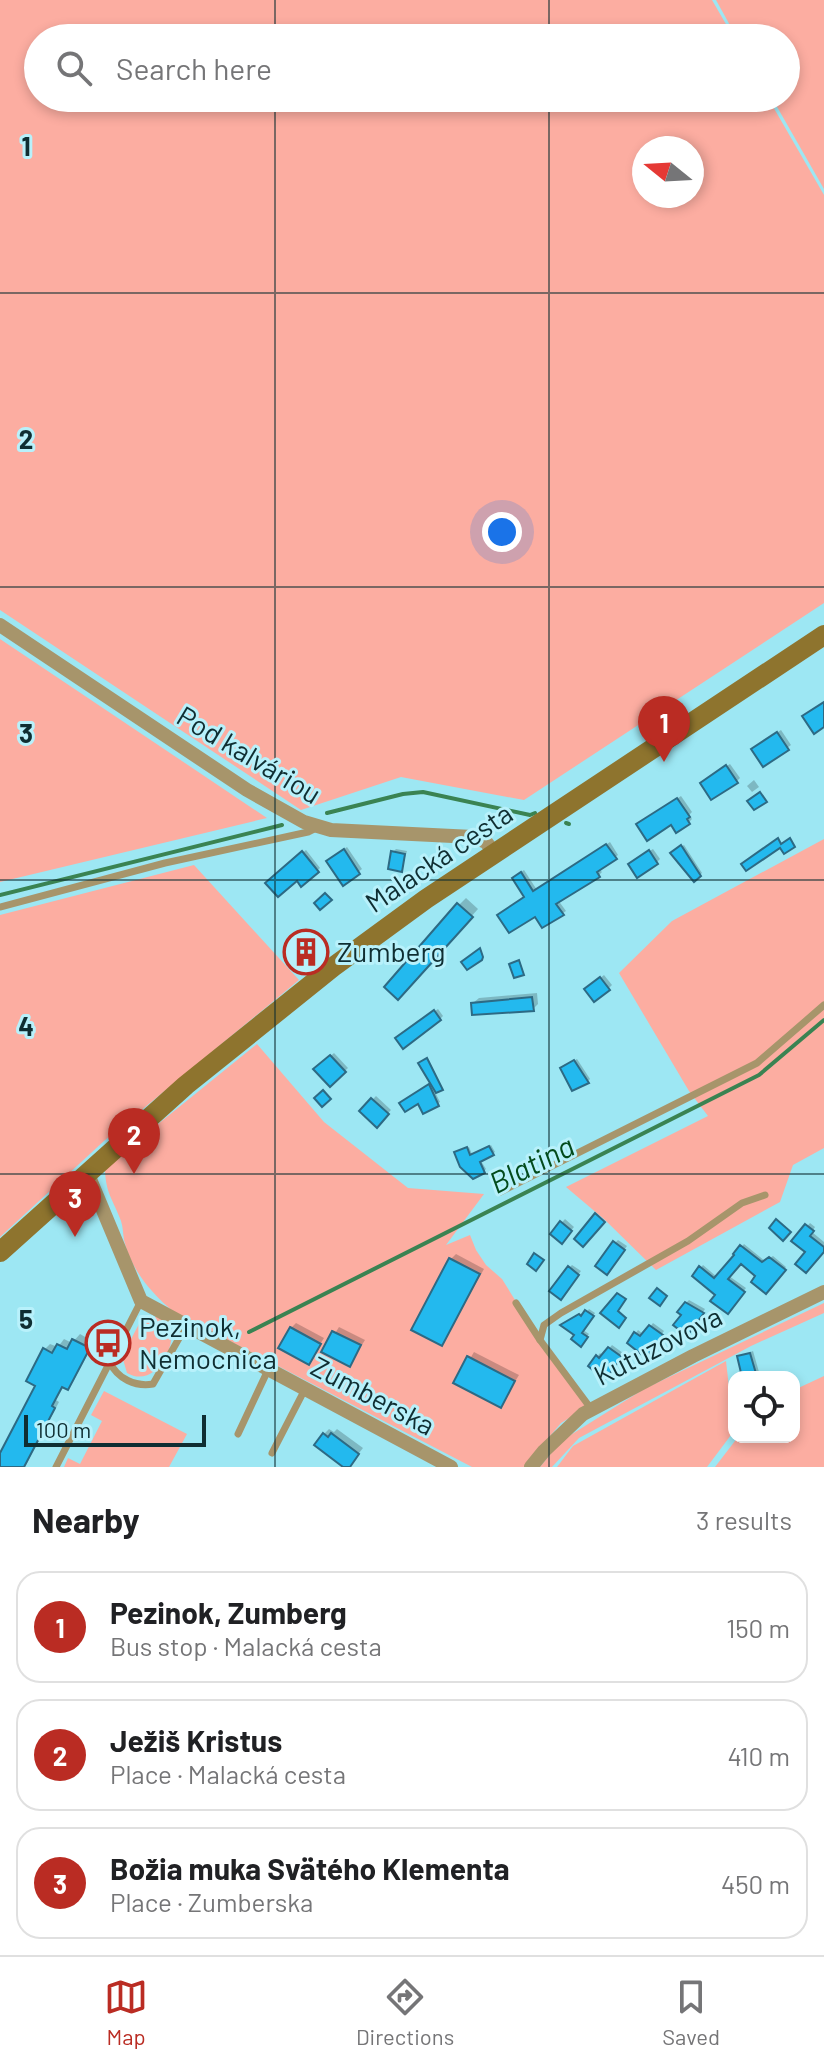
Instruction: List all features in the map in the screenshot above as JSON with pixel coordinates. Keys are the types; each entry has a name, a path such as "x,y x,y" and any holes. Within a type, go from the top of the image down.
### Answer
{"main road":[{"name":"Malacká cesta","path":"0,1252 241,1039 333,967 426,899 824,635"}],"street":[{"name":"Pod kalváriou","path":"0,625 288,815 318,827 358,832 473,837 486,842 495,854"},
{"path":"87,1172 141,1301"},
{"name":"Kutuzovova","path":"531,1467 583,1414 824,1292"},
{"name":"Zumberska","path":"141,1301 451,1467"}],"lane":[{"path":"0,907 165,863 308,832 318,827"},
{"path":"500,1192 757,1063 824,1005"},
{"path":"540,1340 544,1325 561,1313 688,1241 742,1203 765,1195"},
{"path":"56,1467 141,1301"},
{"path":"516,1303 592,1410"},
{"path":"110,1362 115,1373 141,1387 153,1384 186,1326"},
{"path":"238,1434 268,1370"},
{"path":"272,1453 305,1389"}],"shaded area":[{"path":"0,0 712,0 726,24 24,24 24,112 776,112 824,195 824,603 524,800 401,777 301,810 0,610"},
{"path":"716,0 824,0 824,189 780,112 800,112 800,24 729,24"},
{"path":"0,639 267,818 0,882"},
{"path":"824,839 824,1148 793,1165 780,1202 656,1270 566,1187 708,1116 689,1091 619,973 672,921"},
{"path":"194,865 299,980 104,1141 0,1237 0,915"},
{"path":"257,1044 324,1122 408,1188 484,1194 446,1245 470,1235 486,1265 502,1279 540,1340 589,1406 561,1423 524,1467 472,1467 174,1312 150,1289 137,1271 127,1251 121,1221 108,1190 105,1167"},
{"path":"824,1303 824,1313 751,1346 579,1438 552,1467 540,1467 561,1441 644,1389"},
{"path":"151,1317 159,1317 170,1324 172,1334 167,1354 155,1371 137,1376 127,1373 122,1356 139,1324"},
{"path":"726,1361 728,1439 707,1467 557,1467 573,1446"},
{"path":"824,1376 824,1467 715,1467 733,1443 800,1443 800,1387"},
{"path":"104,1391 187,1434 169,1467 64,1467 68,1458 80,1464 102,1421 91,1415"}],"building":[{"path":"824,702 824,727 814,734 802,716"},
{"path":"777,732 789,750 763,767 751,749"},
{"path":"726,765 738,783 711,800 700,783"},
{"path":"760,792 767,802 754,810 747,801"},
{"path":"677,798 690,817 687,819 690,824 676,833 671,825 647,841 636,824"},
{"path":"778,838 781,844 790,838 795,847 784,854 780,848 746,871 741,864"},
{"path":"606,844 617,859 597,872 600,877 556,904 564,915 542,928 535,917 509,933 497,915 524,897 512,878 521,872 533,891"},
{"path":"681,845 701,876 694,882 670,853"},
{"path":"344,849 360,874 343,886 326,861"},
{"path":"649,850 658,864 637,878 628,864"},
{"path":"302,851 319,872 301,887 297,881 278,897 265,883"},
{"path":"391,851 405,854 402,872 388,869"},
{"path":"325,893 332,900 320,910 314,903"},
{"path":"457,903 473,917 398,1000 384,987"},
{"name":"Zumberg","path":"306,936 318,950 301,964 289,950"},
{"path":"480,948 482,960 467,970 461,962"},
{"path":"519,960 524,975 514,978 509,964"},
{"path":"600,977 610,990 594,1002 584,989"},
{"path":"532,997 534,1011 472,1015 471,1003"},
{"path":"434,1010 441,1020 403,1049 395,1038"},
{"path":"330,1055 346,1072 330,1087 313,1069"},
{"path":"427,1058 443,1090 436,1093 418,1063"},
{"path":"574,1060 589,1083 572,1091 560,1068"},
{"path":"429,1084 439,1106 423,1114 418,1104 405,1112 399,1103"},
{"path":"323,1090 331,1099 322,1107 314,1098"},
{"path":"371,1098 389,1114 377,1128 359,1111"},
{"path":"489,1146 494,1155 480,1162 485,1173 473,1179 460,1167 454,1152 467,1147 470,1155"},
{"path":"595,1213 605,1222 583,1247 574,1239"},
{"path":"776,1219 791,1232 783,1241 769,1228"},
{"path":"560,1221 572,1231 562,1244 550,1234"},
{"path":"805,1224 814,1231 810,1236 824,1247 824,1252 806,1273 795,1264 805,1252 791,1241"},
{"path":"613,1241 625,1250 607,1275 595,1266"},
{"path":"740,1245 762,1262 769,1257 786,1270 766,1294 751,1282 755,1276 741,1264 728,1279 745,1292 728,1314 710,1301 715,1295 692,1276 699,1266 714,1278"},
{"path":"534,1253 544,1260 536,1271 527,1264"},
{"path":"449,1258 480,1274 442,1346 411,1330"},
{"path":"568,1266 579,1275 561,1300 549,1291"},
{"path":"657,1288 667,1296 660,1306 649,1298"},
{"path":"617,1293 626,1299 618,1311 626,1318 619,1328 600,1313"},
{"path":"685,1302 704,1313 687,1336 673,1325 681,1315 677,1312"},
{"path":"585,1310 594,1316 582,1333 588,1337 581,1347 571,1339 574,1335 560,1325 579,1314 581,1316"},
{"path":"649,1325 663,1335 646,1358 627,1343 634,1332 640,1336"},
{"path":"290,1327 321,1344 309,1365 278,1348"},
{"path":"332,1331 361,1345 350,1367 321,1352"},
{"path":"72,1339 90,1348 68,1390 62,1387 52,1406 55,1408 24,1467 0,1467 0,1453 35,1386 26,1381 43,1348 52,1353 57,1344 67,1349"},
{"path":"608,1347 622,1357 605,1380 588,1366 596,1355 599,1358"},
{"path":"750,1353 755,1371 741,1371 737,1356"},
{"path":"467,1356 515,1381 501,1408 453,1383"},
{"path":"323,1433 328,1437 331,1433 359,1454 350,1467 343,1467 314,1445"}],"waterway":[{"path":"327,813 423,792 530,815 535,813"},
{"path":"0,895 282,825"},
{"name":"Blatina","path":"249,1332 759,1075 824,1020"}],"place":[{"name":"Pezinok, Zumberg","path":"664,762"},
{"name":"Zumberg","path":"306,952"},
{"name":"Ježiš Kristus","path":"134,1174"},
{"name":"Božia muka Svätého Klementa","path":"75,1237"},
{"name":"Pezinok, Nemocnica","path":"108,1343"}]}
